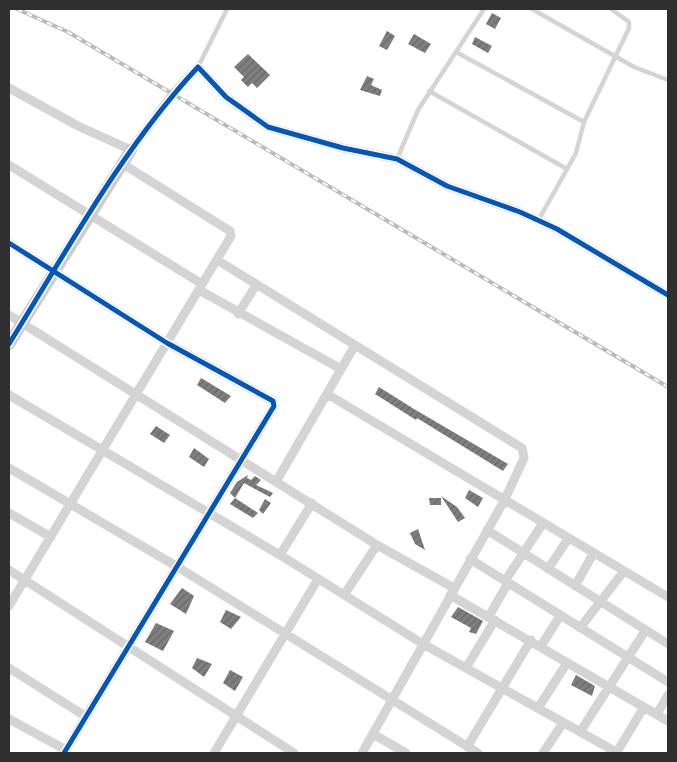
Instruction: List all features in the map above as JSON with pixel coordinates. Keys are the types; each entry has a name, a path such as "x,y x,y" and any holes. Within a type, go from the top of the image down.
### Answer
{"street":[{"path":"9,344 131,150 172,95 198,68 226,97 268,127 343,148 397,159 447,186 520,212 538,221 625,268 668,295"},
{"path":"10,91 78,126 131,150"},
{"path":"9,606 231,236 230,231 123,164"},
{"path":"9,165 201,287 238,314 341,369"},
{"path":"9,243 166,343 273,401 274,406 126,647 65,752 9,719"},
{"path":"217,260 522,448 524,458 504,501 362,753"},
{"path":"238,314 256,285"},
{"path":"9,315 312,503 492,618 668,721"},
{"path":"276,482 355,345"},
{"path":"327,394 668,597"},
{"path":"9,395 280,555 423,644 618,753 644,707"},
{"path":"9,468 176,566 478,753"},
{"path":"280,555 312,503"},
{"path":"9,513 51,537"},
{"path":"466,668 492,618 507,582 543,523"},
{"path":"487,530 668,644"},
{"path":"548,569 568,538"},
{"path":"344,595 377,545"},
{"path":"575,586 593,554"},
{"path":"470,560 668,682"},
{"path":"9,570 126,647 294,753"},
{"path":"580,628 624,571"},
{"path":"214,753 283,634 318,579"},
{"path":"541,646 560,616"},
{"path":"580,732 611,687 645,630"},
{"path":"467,747 531,640"},
{"path":"538,708 567,663"},
{"path":"9,668 85,716"},
{"path":"657,714 668,695"},
{"path":"543,753 563,723"},
{"path":"373,734 406,753"}],"lane":[{"path":"198,68 227,9"},
{"path":"397,159 418,110 484,9"},
{"path":"532,9 616,57 668,80"},
{"path":"538,221 576,153 584,122 616,57 629,22 611,9"},
{"path":"456,52 584,122"},
{"path":"430,91 567,169"}],"building":[{"path":"492,13 501,18 495,29 486,24"},
{"path":"387,31 395,36 387,50 379,46"},
{"path":"414,34 431,44 425,53 408,44"},
{"path":"475,37 492,46 488,53 472,44"},
{"path":"248,54 270,75 257,88 252,83 248,87 241,80 244,77 234,67"},
{"path":"367,76 374,79 371,85 382,90 380,96 360,90"},
{"path":"201,378 231,396 225,403 197,385"},
{"path":"379,387 508,464 503,471 417,418 416,420 375,394"},
{"path":"156,426 170,435 164,443 150,434"},
{"path":"194,448 209,459 204,467 189,457"},
{"path":"248,475 247,478 251,480 255,476 261,480 256,485 273,493 270,497 244,483 235,498 230,493 237,482"},
{"path":"469,490 483,498 478,507 465,498"},
{"path":"441,496 457,507 465,518 458,522"},
{"path":"235,498 258,513 253,518 230,504"},
{"path":"429,498 441,498 441,505 430,505"},
{"path":"265,499 271,503 263,514 259,510"},
{"path":"418,529 425,550 415,544 410,533"},
{"path":"182,588 194,596 186,614 170,604"},
{"path":"458,607 483,621 476,634 469,632 471,628 451,617"},
{"path":"226,610 241,617 231,629 220,622"},
{"path":"156,623 174,631 163,651 145,642"},
{"path":"197,658 212,664 204,677 192,668"},
{"path":"230,670 243,677 235,691 223,683"},
{"path":"576,675 595,686 592,696 571,685"}],"railway":[{"path":"17,9 68,32 668,387"}],"cycle path":[{"path":"9,344 74,237 121,165 145,131 198,67 226,97 268,127 343,148 397,159 447,186 520,212 557,229 668,295"},
{"path":"9,243 167,343 273,401 274,406 64,753"}]}
